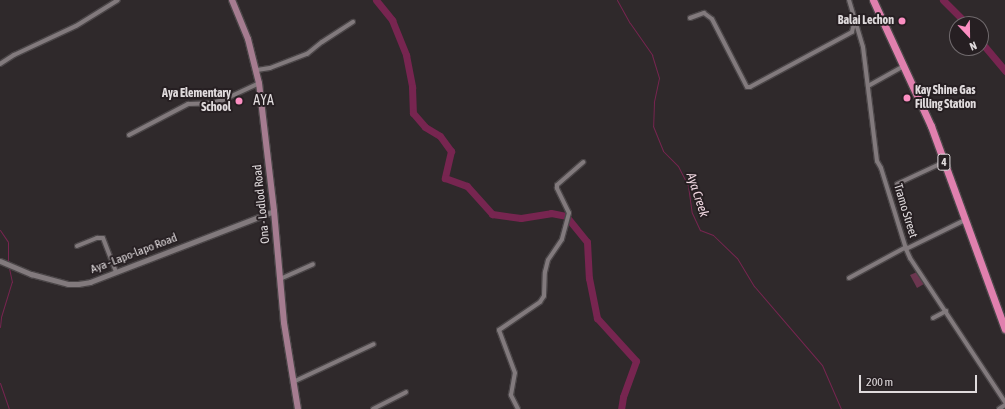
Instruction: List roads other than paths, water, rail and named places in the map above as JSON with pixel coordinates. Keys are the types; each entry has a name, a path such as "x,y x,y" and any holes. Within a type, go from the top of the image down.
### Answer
{"highway":[{"name":"4","path":"873,0 904,65 944,162 1005,329"}],"main road":[{"name":"Ona - Lodlod Road","path":"232,0 244,27 257,70 274,211 284,323 298,409"}],"street":[{"path":"0,64 26,49 76,26 118,0"},
{"name":"Tramo Street","path":"850,0 863,47 877,161 881,168 906,248 910,258 946,311 1005,404"},
{"path":"690,18 704,13 712,19 747,87 750,87 852,32 855,16"},
{"path":"257,70 270,68 307,54 322,42 353,22"},
{"path":"868,86 904,65"},
{"path":"129,135 188,104 211,103 223,100 259,83"},
{"path":"518,409 511,395 516,373 499,330 540,302 544,296 545,272 548,260 562,239 569,213 569,209 557,188 557,185 583,162"},
{"path":"897,184 944,162"},
{"name":"Aya - Lapo-lapo Road","path":"0,261 31,274 68,284 90,282 274,211"},
{"path":"849,278 906,248 965,220"},
{"path":"78,246 97,238 102,238 116,272"},
{"path":"280,279 313,264"},
{"path":"933,318 946,311"},
{"path":"293,382 374,344"},
{"path":"373,409 406,392"},
{"path":"999,409 1005,404"}],"waterway":[{"path":"376,0 392,20 406,55 412,87 413,113 425,127 440,136 451,151 445,178 467,186 492,214 521,218 551,213 566,216 587,242 589,278 597,318 636,361 623,397 621,409"},
{"name":"Aya Creek","path":"617,0 630,23 652,55 659,78 654,102 653,126 663,151 678,166 688,186 692,213 700,230 713,235 737,258 754,286 822,365 841,409"},
{"path":"943,0 959,16"},
{"path":"989,52 1005,71"},
{"path":"0,230 8,242 8,262"},
{"path":"0,327 1,317 12,282 9,268"},
{"path":"0,383 9,409"}],"place":[{"name":"Balai Lechon","path":"902,21"},
{"name":"Kay Shine Gas Filling Station","path":"907,98"},
{"name":"Aya Elementary School","path":"239,101"}],"district":[{"name":"AYA","path":"264,100"}]}
